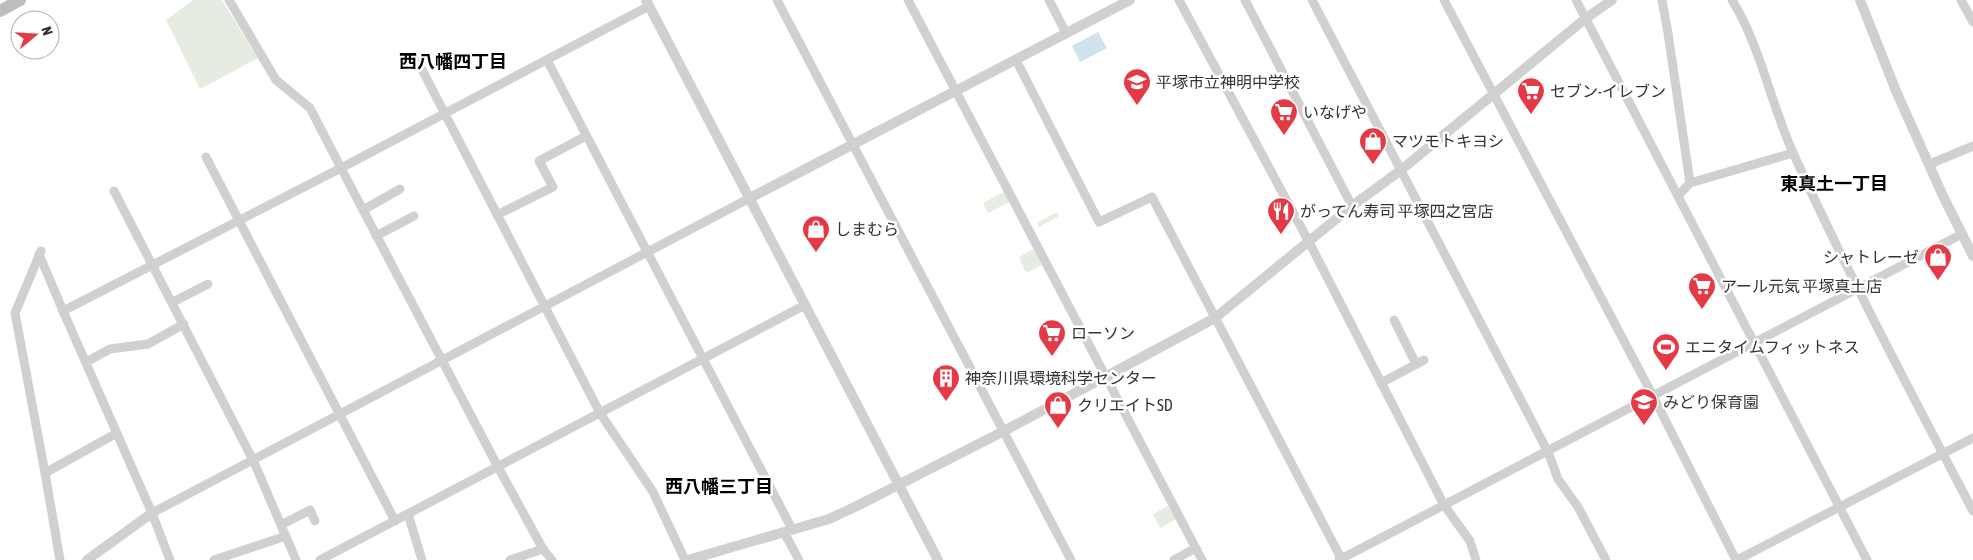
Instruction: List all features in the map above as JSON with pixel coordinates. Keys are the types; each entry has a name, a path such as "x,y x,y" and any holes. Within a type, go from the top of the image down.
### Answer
{"main road":[{"path":"0,11 20,0"}],"street":[{"path":"229,0 276,80 310,108 498,467 543,549 552,560"},
{"path":"778,0 1071,560"},
{"path":"908,0 1202,560"},
{"path":"1049,0 1066,33"},
{"path":"87,560 152,513 1130,0"},
{"path":"1179,0 1309,242 1444,505 1470,541 1476,560"},
{"path":"1245,0 1352,206"},
{"path":"1312,0 1548,452 1558,479 1578,507 1606,560"},
{"path":"1444,0 1653,396 1736,560 1942,452 1973,438"},
{"path":"1576,0 1868,560"},
{"path":"416,58 600,413 653,492 686,560 710,557 829,518 899,485 1004,431 1215,318 1352,206 1401,170 1494,93 1612,0"},
{"path":"1662,0 1690,183"},
{"path":"1732,0 1745,22 1775,110 1793,153 1858,290 1973,511"},
{"path":"1860,0 1896,91 1973,256"},
{"path":"1961,0 1973,22"},
{"path":"63,311 240,221 546,60 648,3 938,560"},
{"path":"546,60 702,359 788,530 799,560"},
{"path":"1016,60 1099,222 1152,197 1341,560 1962,234"},
{"path":"497,215 553,188 539,161 586,136"},
{"path":"1930,164 1973,146"},
{"path":"1678,196 1690,183 1793,153"},
{"path":"206,157 395,521"},
{"path":"363,210 400,189"},
{"path":"114,192 154,265 253,460 296,560"},
{"path":"376,236 414,216"},
{"path":"60,560 15,313 40,253 63,311 152,513 170,560"},
{"path":"173,302 208,284"},
{"path":"320,560 805,305"},
{"path":"1381,383 1420,362 1394,320"},
{"path":"86,362 110,349 148,344 184,324"},
{"path":"45,473 117,433"},
{"path":"281,525 310,510 316,521"},
{"path":"408,514 422,560"},
{"path":"214,560 286,536"},
{"path":"1174,560 1196,548"},
{"path":"510,560 543,549"}],"shaded area":[{"path":"193,0 222,0 258,58 200,89 166,20"},
{"path":"1004,192 1009,202 988,213 983,203"},
{"path":"1057,212 1059,216 1039,227 1037,223"},
{"path":"1034,249 1042,265 1026,273 1019,257"},
{"path":"1168,506 1176,519 1160,528 1153,514"}],"water":[{"path":"1098,32 1107,48 1080,62 1072,46"}],"place":[{"name":"平塚市立神明中学校","path":"1137,106"},
{"name":"セブン-イレブン","path":"1531,115"},
{"name":"いなげや","path":"1284,136"},
{"name":"マツモトキヨシ","path":"1373,165"},
{"name":"がってん寿司 平塚四之宮店","path":"1281,235"},
{"name":"しまむら","path":"816,253"},
{"name":"シャトレーゼ","path":"1938,281"},
{"name":"アール元気 平塚真土店","path":"1702,310"},
{"name":"ローソン","path":"1052,357"},
{"name":"エニタイムフィットネス","path":"1666,371"},
{"name":"神奈川県環境科学センター","path":"946,402"},
{"name":"みどり保育園","path":"1644,426"},
{"name":"クリエイトSD","path":"1058,429"}],"district":[{"name":"西八幡四丁目","path":"453,62"},
{"name":"東真土一丁目","path":"1834,184"},
{"name":"西八幡三丁目","path":"719,487"}]}
